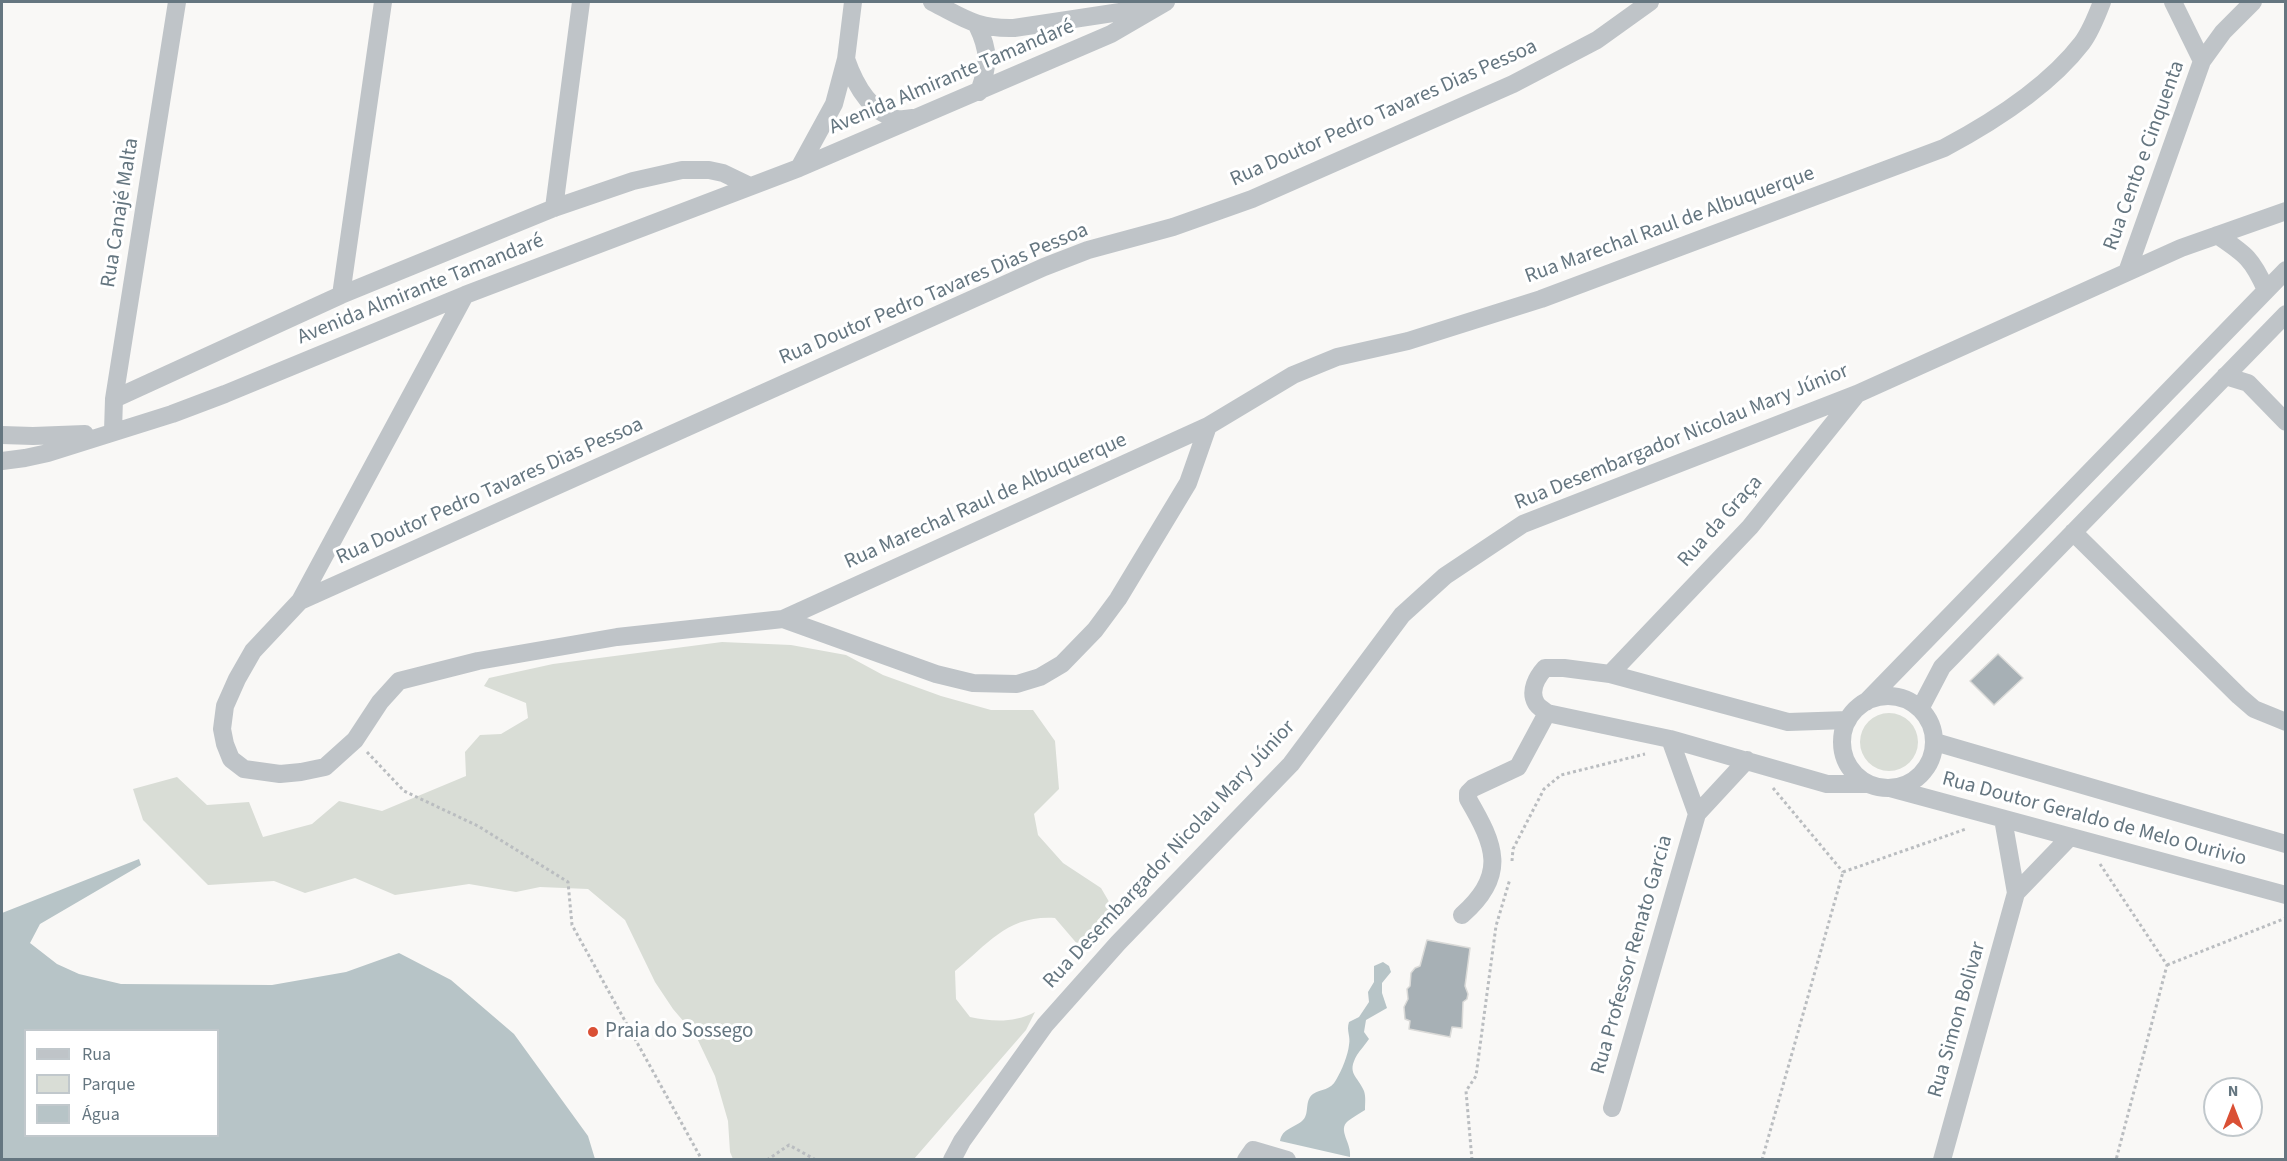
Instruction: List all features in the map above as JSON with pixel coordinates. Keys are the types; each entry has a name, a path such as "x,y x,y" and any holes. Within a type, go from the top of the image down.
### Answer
{"street":[{"name":"Rua Canajé Malta","path":"110,432 177,2"},
{"path":"341,295 383,2"},
{"path":"554,208 581,2"},
{"path":"799,168 834,104 846,59 853,2"},
{"path":"852,20 865,2"},
{"path":"932,2 977,25 996,28 1014,28 1161,4"},
{"name":"Rua Doutor Pedro Tavares Dias Pessoa","path":"300,602 1044,267 1088,250 1173,227 1251,199 1514,84 1597,40 1650,2"},
{"name":"Rua Marechal Raul de Albuquerque","path":"465,295 300,602 253,651 237,679 225,706 222,729 231,759 244,769 280,774 325,767 356,740 380,702 399,681 478,661 617,636 783,619 1208,426 1293,375 1336,357 1408,341 1541,299 1944,148 1986,126 2067,60 2083,41 2102,2"},
{"path":"2173,2 2202,61"},
{"name":"Rua Cento e Cinquenta","path":"2127,272 2162,168 2202,61 2223,32 2253,2"},
{"name":"Avenida Almirante Tamandaré","path":"2,461 48,453 172,414 465,295 799,168 1111,34 1161,4"},
{"path":"977,25 985,41 988,57 979,92"},
{"path":"846,59 853,81 873,105 895,119 915,118"},
{"name":"Avenida Almirante Tamandaré","path":"114,399 341,295 554,208 633,181 682,170 716,172 750,186"},
{"name":"Rua Desembargador Nicolau Mary Júnior","path":"952,1160 962,1141 1045,1025 1118,943 1291,764 1402,615 1444,576 1523,524 1857,394 2127,272 2217,235 2286,211"},
{"path":"2217,235 2245,254 2256,267 2266,290"},
{"path":"1869,784 1852,771 1843,746 1848,720 1856,710 2286,270"},
{"path":"1920,709 1942,667 2286,314"},
{"path":"2241,359 2248,383 2286,422"},
{"path":"2225,376 2248,383"},
{"name":"Rua da Graça","path":"1610,674 1750,527 1857,394"},
{"name":"Rua Marechal Raul de Albuquerque","path":"783,619 936,674 973,683 1017,684 1040,677 1062,664 1095,630 1118,599 1188,483 1208,426"},
{"name":"Avenida Almirante Tamandaré","path":"2,435 33,436 110,432"},
{"path":"2073,532 2239,696 2254,709 2286,722"},
{"path":"1848,720 1788,722 1610,674 1564,668 1545,668 1538,676 1534,689 1536,703 1547,713 1749,761 1827,784 1869,784 1890,788 1904,785 1922,774 1932,756 1935,742 1928,719 1920,709 1908,701 1894,697 1880,697 1866,702"},
{"path":"1462,915 1475,904 1489,882 1492,863 1491,844 1487,832 1468,799 1468,793 1473,788 1518,767 1547,713"},
{"name":"Rua Doutor Geraldo de Melo Ourivio","path":"1935,742 2286,844"},
{"name":"Rua Professor Renato Garcia","path":"1672,743 1697,814"},
{"name":"Rua Professor Renato Garcia","path":"1612,1108 1697,814 1749,761"},
{"name":"Rua Doutor Geraldo de Melo Ourivio","path":"1890,788 2286,895"},
{"name":"Rua Simon Bolivar","path":"1942,1160 2016,893 2001,818"},
{"name":"Rua Simon Bolivar","path":"2016,893 2078,839"},
{"path":"1246,1160 1253,1150 1287,1160"}],"path":[{"path":"356,740 404,791 478,826 567,882 572,925 702,1160"},
{"path":"1512,861 1514,849 1544,789 1562,775 1672,743"},
{"path":"1749,761 1843,872"},
{"path":"1843,872 2001,818"},
{"path":"2078,839 2167,965 2116,1160"},
{"path":"1762,1160 1843,872"},
{"path":"1472,1160 1466,1091 1476,1076 1496,926 1509,885 1510,873"},
{"path":"2167,965 2286,918"},
{"path":"767,1160 789,1145 816,1160"}],"green space":[{"path":"722,642 791,645 846,655 883,675 941,696 991,710 1033,710 1055,741 1059,789 1034,814 1038,835 1063,863 1101,888 1115,912 1101,934 1079,946 1055,918 1024,921 1000,933 955,971 956,999 970,1017 1003,1020 1027,1016 1035,1012 1026,1030 914,1159 733,1159 730,1152 728,1121 715,1076 696,1036 673,1009 655,982 625,920 588,889 540,887 516,892 469,884 395,895 355,878 305,893 274,881 208,885 143,820 133,789 177,777 207,805 249,802 263,837 312,824 339,801 382,811 466,776 465,752 480,735 501,734 528,718 526,703 484,686 489,678 553,664"},
{"path":"1883,713 1895,713 1910,721 1918,736 1918,748 1910,763 1895,771 1883,771 1868,763 1860,748 1860,736 1868,721"}],"water":[{"path":"139,859 141,865 40,924 30,943 57,964 79,974 121,984 272,985 346,972 399,953 451,980 514,1034 588,1136 595,1159 2,1159 2,913"},
{"path":"1383,962 1389,966 1391,972 1382,983 1382,993 1387,1008 1366,1020 1364,1032 1369,1039 1354,1061 1354,1074 1364,1091 1365,1110 1350,1120 1344,1128 1350,1157 1280,1141 1283,1133 1303,1120 1310,1097 1331,1086 1336,1080 1348,1049 1349,1022 1359,1017 1369,1002 1368,992 1374,982 1374,966"}],"building":[{"path":"1998,654 2023,678 1994,705 1970,681"},
{"path":"1427,940 1470,948 1465,986 1468,994 1467,999 1463,1002 1462,1028 1452,1027 1450,1037 1409,1029 1410,1021 1405,1019 1404,1007 1408,999 1407,989 1410,986 1411,973 1420,966"}],"place":[{"name":"Praia do Sossego","path":"593,1032"}]}
